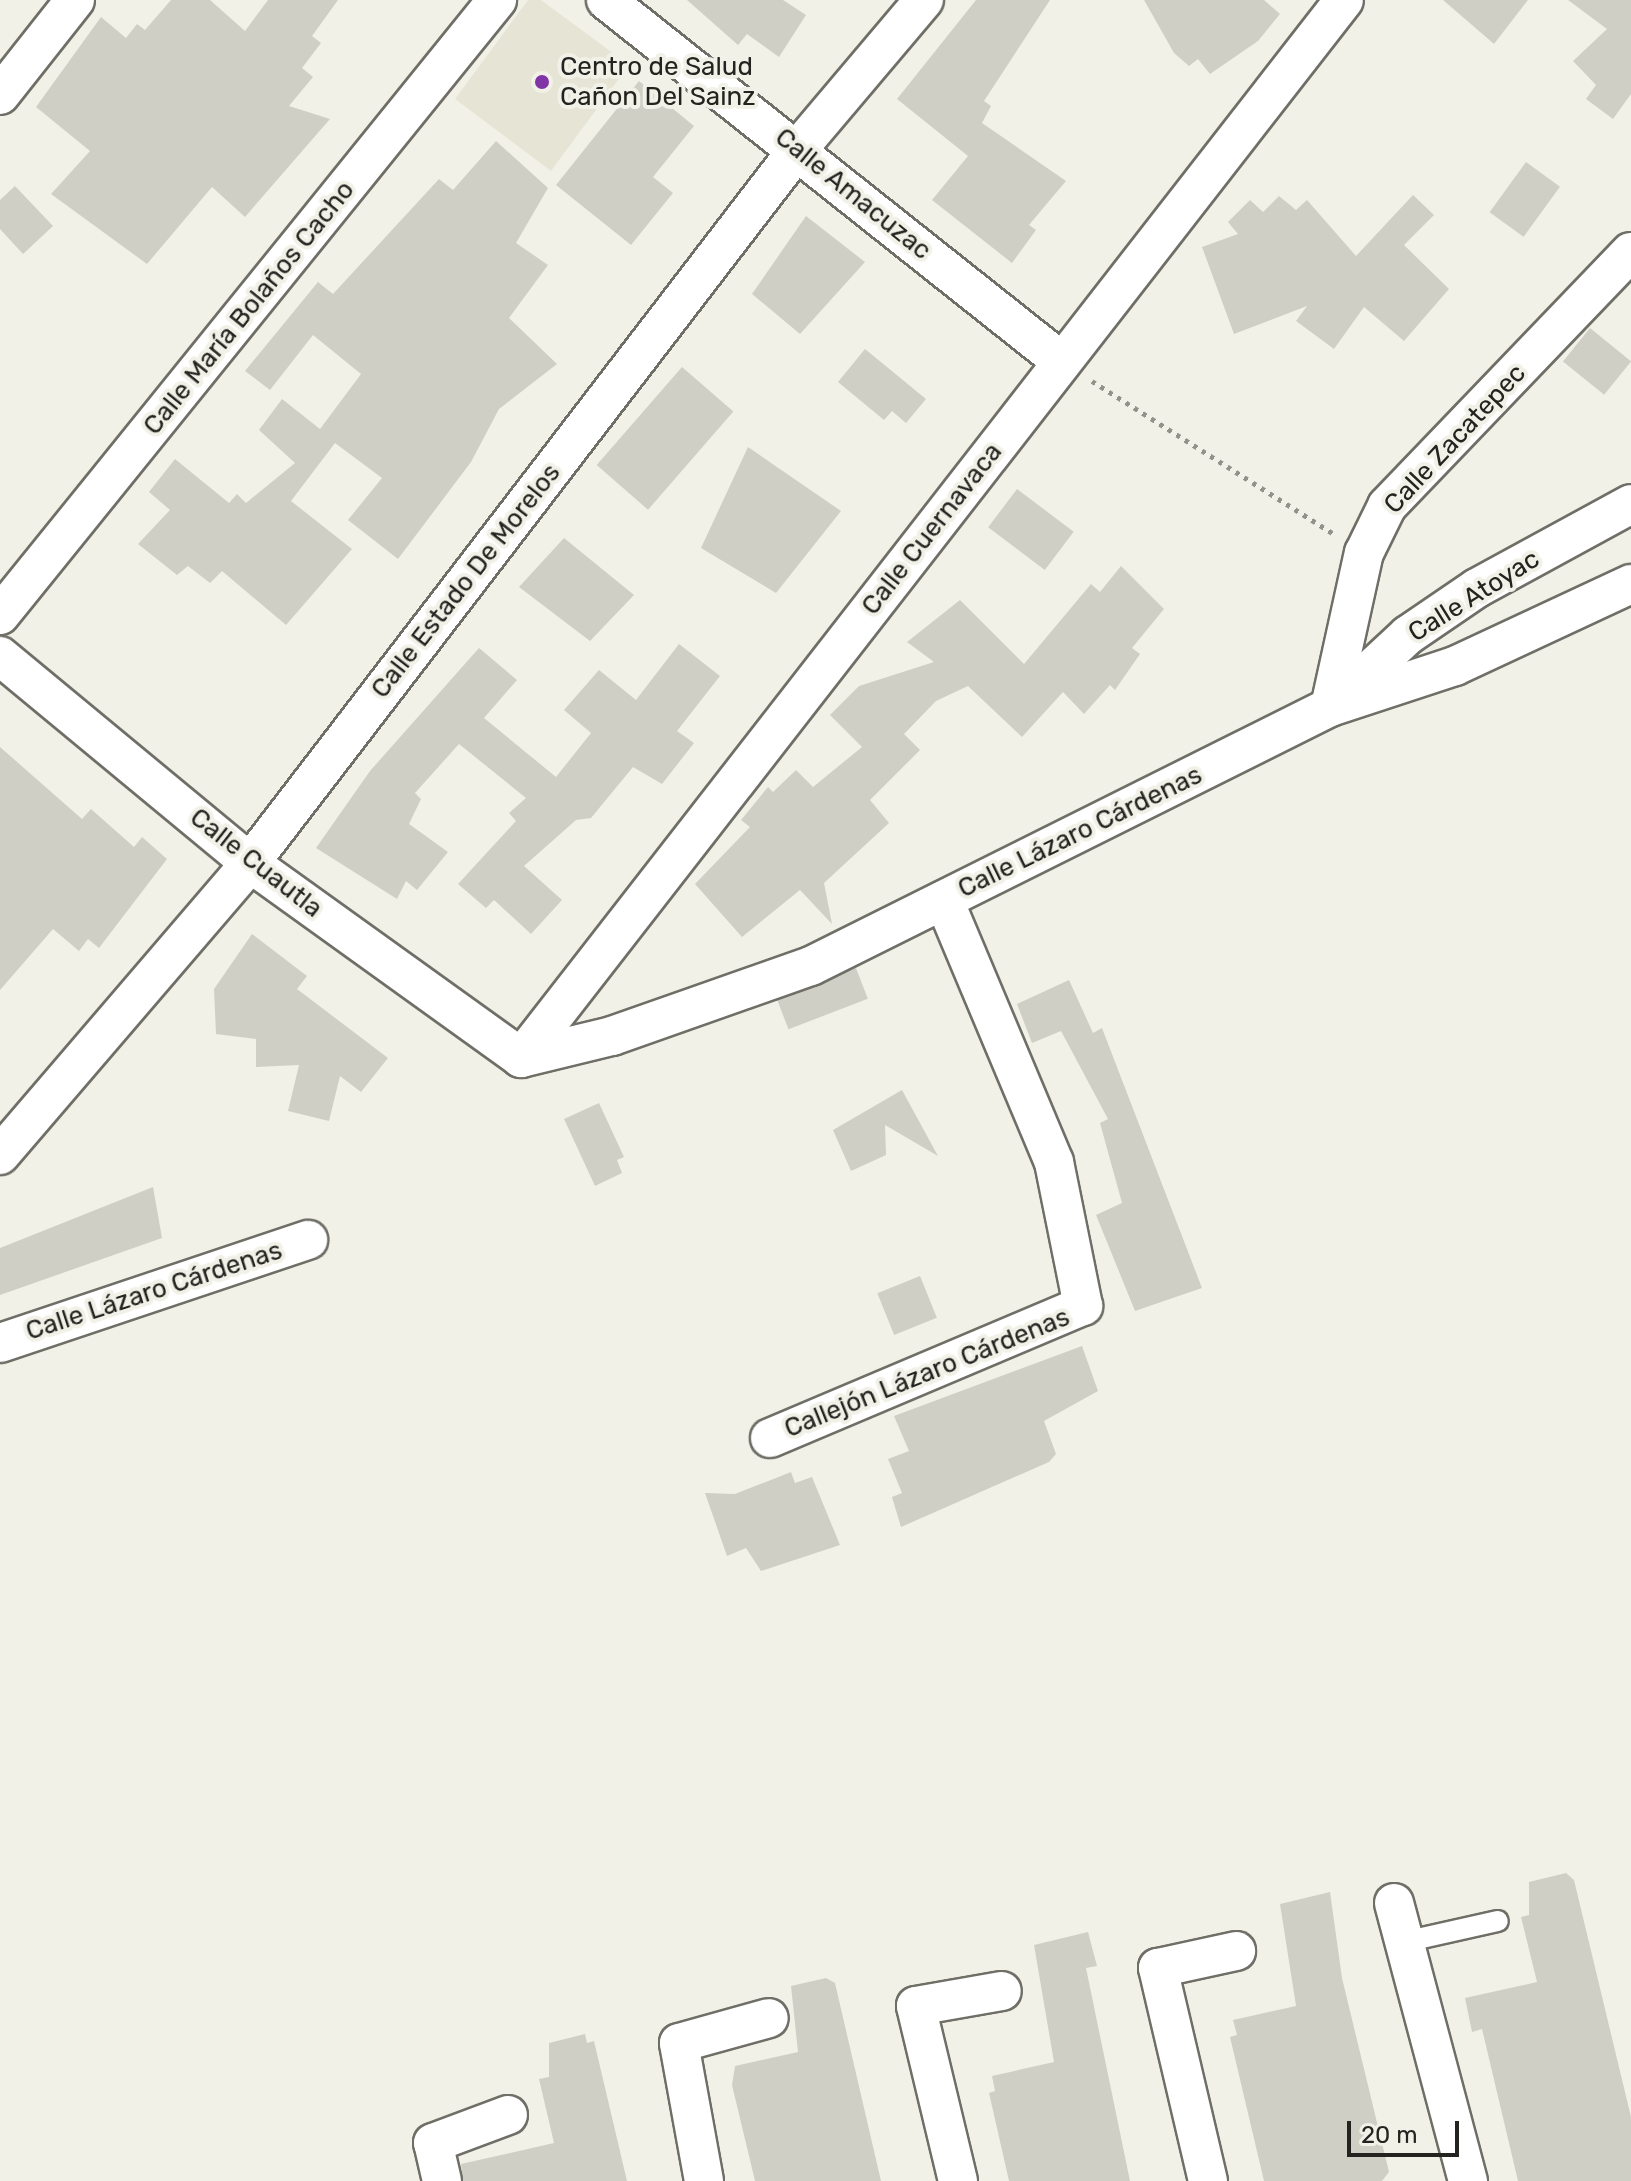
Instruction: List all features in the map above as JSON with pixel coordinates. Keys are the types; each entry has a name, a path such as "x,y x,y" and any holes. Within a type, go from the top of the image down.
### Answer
{"street":[{"path":"0,95 75,0"},
{"name":"Calle María Bolaños Cacho","path":"0,615 497,0"},
{"name":"Calle Amacuzac","path":"606,0 798,149 1061,361"},
{"name":"Calle Estado De Morelos","path":"0,1155 250,863 798,149 924,0"},
{"name":"Calle Cuernavaca","path":"521,1058 1344,0"},
{"name":"Calle Zacatepec","path":"1330,707 1364,553 1387,506 1631,252"},
{"name":"Calle Atoyac","path":"1330,707 1408,635 1631,504"},
{"name":"Calle Lázaro Cárdenas","path":"521,1058 612,1036 811,966 1330,707 1455,666 1631,584"},
{"name":"Calle Cuautla","path":"0,656 250,863 521,1058"},
{"name":"Callejón Lázaro Cárdenas","path":"770,1438 1083,1306 1054,1162 944,900"},
{"name":"Calle Lázaro Cárdenas","path":"0,1343 308,1240"},
{"path":"1394,1903 1468,2181"},
{"path":"1208,2181 1158,1968 1236,1951"},
{"path":"958,2181 916,2006 1002,1991"},
{"path":"704,2181 679,2043 769,2018"},
{"path":"442,2181 433,2143 508,2115"}],"lane":[{"path":"1404,1942 1498,1921"}],"path":[{"path":"1061,361 1364,553"}],"shaded area":[{"name":"Centro de Salud Cañon Del Sainz","path":"528,0 541,0 629,65 551,171 455,99"}],"building":[{"path":"171,0 210,0 245,31 268,0 338,0 312,36 321,43 302,68 313,77 289,106 330,119 245,217 212,187 147,264 51,194 90,151 36,107 101,17 126,38 137,24 145,30"},
{"path":"687,0 783,0 806,15 779,57 747,34 738,45"},
{"path":"976,0 1050,0 984,101 991,106 982,123 1066,181 1029,225 1036,230 1012,263 932,200 968,156 897,99"},
{"path":"1144,0 1264,0 1280,14 1258,41 1210,74 1198,59 1189,66 1174,53"},
{"path":"1443,0 1528,0 1494,44"},
{"path":"1568,0 1631,0 1631,94 1613,119 1586,99 1596,85 1573,61 1607,29"},
{"path":"639,81 694,126 653,177 673,193 631,245 556,185"},
{"path":"496,141 548,188 516,243 548,265 509,318 557,364 499,409 471,462 398,559 348,520 382,478 335,443 291,501 352,549 286,625 222,571 210,583 188,566 177,575 138,544 170,510 149,492 175,459 229,503 237,494 246,503 295,463 259,430 282,399 320,429 361,374 313,335 270,390 245,371 318,282 333,294 439,179 453,190"},
{"path":"1526,162 1560,187 1524,237 1490,212"},
{"path":"15,186 53,226 23,254 0,229 0,200"},
{"path":"1413,195 1434,215 1404,245 1449,289 1404,341 1364,307 1334,349 1296,321 1307,306 1234,334 1202,247 1238,234 1228,222 1250,200 1263,212 1279,196 1296,210 1307,200 1356,256"},
{"path":"806,216 865,262 800,334 752,294"},
{"path":"1590,328 1631,361 1604,395 1563,361"},
{"path":"865,349 926,399 906,423 892,411 884,420 838,382"},
{"path":"682,367 733,412 648,510 597,465"},
{"path":"748,447 841,511 776,593 701,548"},
{"path":"1017,489 1074,532 1045,570 988,527"},
{"path":"564,538 634,595 590,641 519,587"},
{"path":"1121,566 1164,609 1132,648 1140,654 1115,690 1110,685 1084,714 1063,692 1022,737 968,686 936,701 904,734 920,750 870,800 889,823 824,883 832,924 800,890 742,937 695,884 750,827 741,820 768,787 773,792 796,770 813,787 862,747 830,715 859,686 934,662 907,642 960,600 1024,664 1091,584 1100,592"},
{"path":"679,644 720,676 677,731 694,743 662,784 633,767 591,818 576,820 524,866 562,900 531,934 494,900 486,908 458,884 516,821 509,813 526,798 459,744 415,793 421,799 409,824 448,852 417,890 406,881 397,899 316,848 370,771 479,648 517,680 484,718 556,777 591,733 564,710 599,670 636,700"},
{"path":"0,747 82,819 91,809 134,847 142,837 167,859 99,948 88,939 79,951 53,929 0,990"},
{"path":"252,934 307,976 297,989 388,1058 361,1092 340,1076 329,1121 288,1111 299,1065 256,1067 256,1039 216,1034 214,989"},
{"path":"856,968 868,999 788,1029 777,998"},
{"path":"1069,980 1093,1033 1102,1028 1202,1288 1135,1311 1096,1215 1122,1203 1100,1123 1108,1119 1061,1031 1032,1043 1017,1004"},
{"path":"902,1090 938,1156 885,1125 886,1155 851,1171 833,1130"},
{"path":"599,1103 624,1157 617,1160 622,1173 595,1186 564,1119"},
{"path":"153,1187 162,1238 0,1295 0,1248"},
{"path":"920,1276 937,1318 894,1335 877,1293"},
{"path":"1082,1346 1098,1391 1044,1421 1056,1454 1049,1462 901,1527 892,1497 902,1493 888,1459 909,1451 894,1416"},
{"path":"791,1472 795,1483 812,1477 840,1545 761,1571 746,1548 727,1556 705,1493 735,1494"},
{"path":"1566,1873 1574,1880 1631,2117 1631,2181 1518,2181 1482,2029 1472,2032 1465,1998 1537,1982 1521,1917 1529,1915 1529,1882"},
{"path":"1330,1892 1342,1978 1389,2172 1382,2181 1264,2181 1230,2037 1237,2035 1233,2020 1296,2006 1280,1904"},
{"path":"1088,1932 1097,1966 1086,1968 1130,2181 1009,2181 989,2093 995,2091 992,2076 1054,2062 1034,1945"},
{"path":"826,1978 835,1983 881,2181 755,2181 732,2085 735,2066 798,2052 791,1986"},
{"path":"585,2034 587,2043 594,2041 627,2181 463,2181 461,2164 554,2143 539,2079 549,2077 549,2043"}],"place":[{"name":"Centro de Salud Cañon Del Sainz","path":"542,82"}]}
